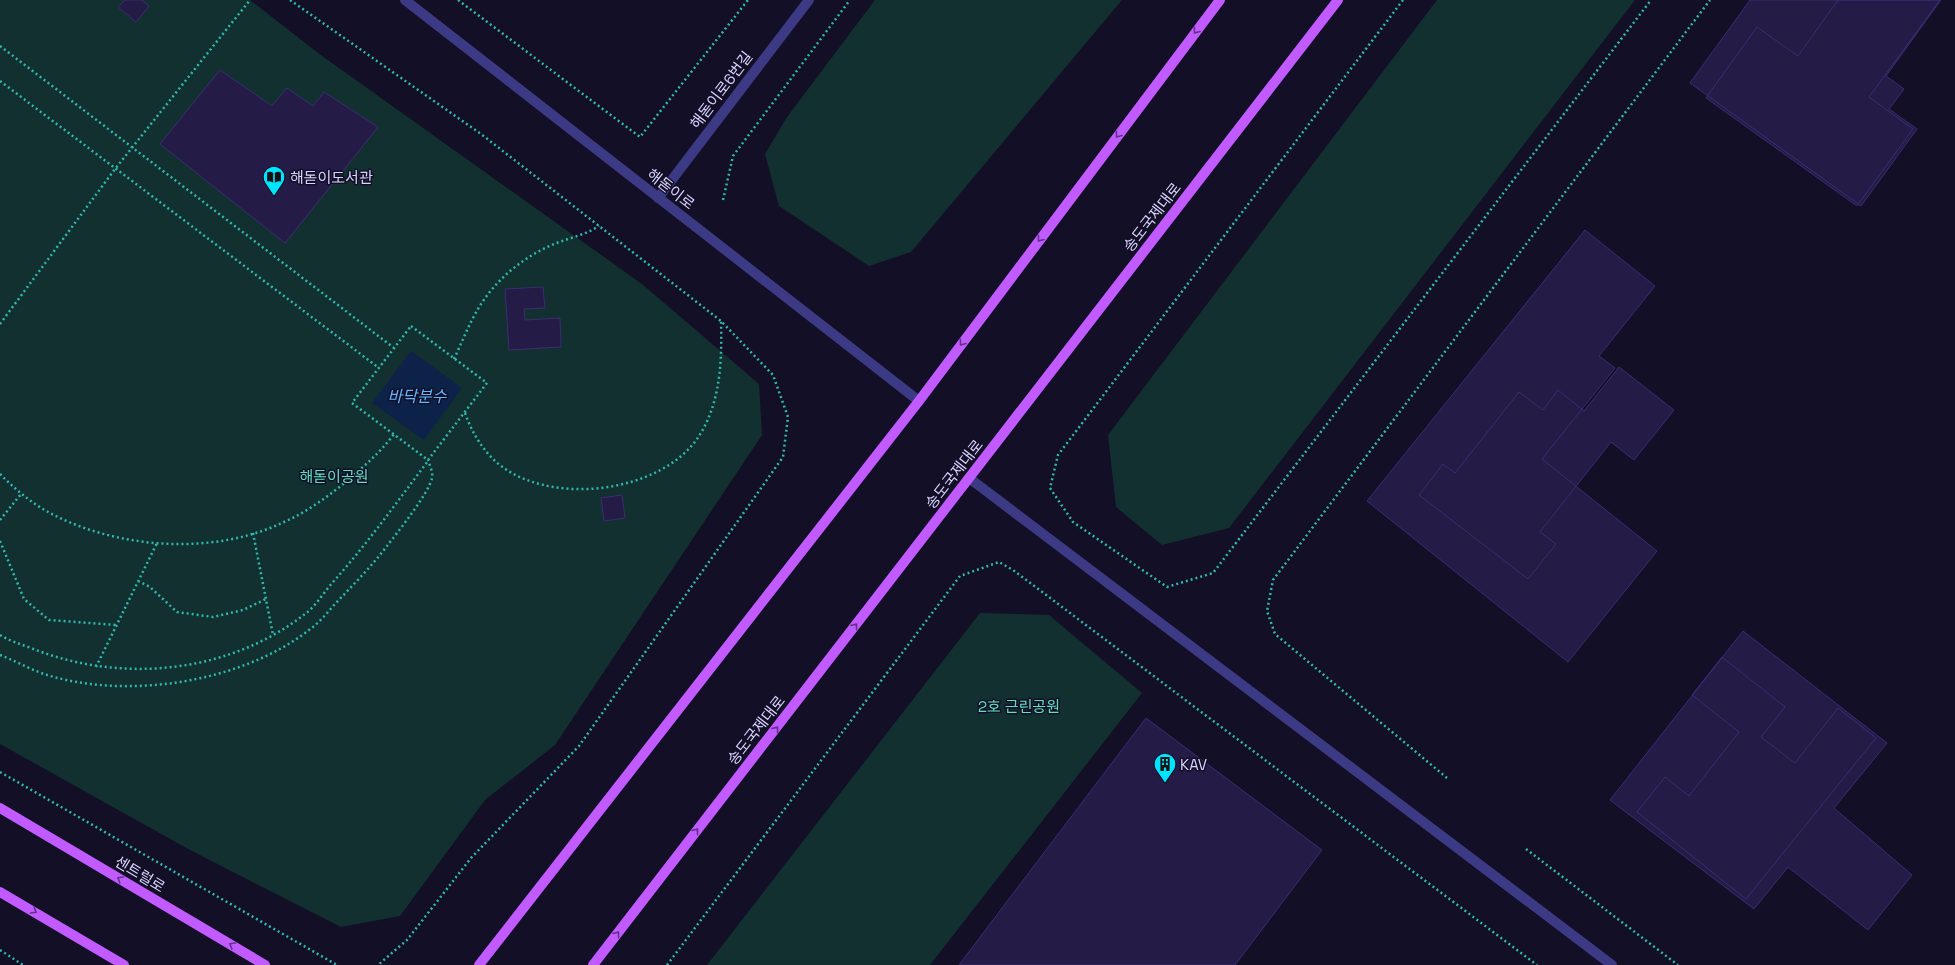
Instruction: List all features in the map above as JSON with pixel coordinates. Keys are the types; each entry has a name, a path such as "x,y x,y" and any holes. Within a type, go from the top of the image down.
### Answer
{"main road":[{"path":"479,965 919,401 1220,0"},
{"name":"송도국제대로","path":"593,965 1338,0"},
{"name":"센트럴로","path":"0,808 265,965"},
{"path":"0,892 124,965"}],"street":[{"name":"해돋이로","path":"405,0 919,401"},
{"name":"해돋이로6번길","path":"658,198 809,0"},
{"path":"969,478 1612,965"}],"path":[{"path":"0,324 115,169 250,0"},
{"path":"290,0 481,134 721,321 773,374 788,417 783,457 579,746 470,858 407,940 378,965"},
{"path":"458,0 640,137 748,0"},
{"path":"723,200 733,156 850,0"},
{"path":"1403,0 1058,455 1050,488 1073,522 1167,587 1212,572 1651,0"},
{"path":"1447,778 1275,634 1267,611 1273,580 1710,0"},
{"path":"0,46 394,348"},
{"path":"0,81 379,368"},
{"path":"454,359 478,309 492,289 509,272 527,258 554,244 588,233 599,226"},
{"path":"465,413 476,438 493,460 526,479 568,490 599,488 641,478 658,471 682,456 700,435 707,421 720,373 721,321"},
{"path":"0,636 57,659 108,669 160,669 216,659 267,640 306,613 363,549 428,460 487,383 411,326 352,403 428,460 432,475 430,484 404,525 372,566 310,630 264,658 216,676 175,683 138,686 90,683 48,675 0,655"},
{"path":"0,474 21,494 48,512 67,521 114,536 157,543 181,544 211,542 235,538 283,523 321,500 374,458 394,434"},
{"path":"0,520 21,494"},
{"path":"253,533 273,635"},
{"path":"0,541 24,599 49,620 116,625"},
{"path":"96,667 157,543"},
{"path":"667,965 960,576 999,562 1026,579 1537,965"},
{"path":"138,581 150,587 177,612 213,617 243,610 266,599"},
{"path":"0,772 337,965"},
{"path":"1526,849 1678,965"},
{"path":"0,950 23,965"}],"green space":[{"name":"해돋이공원","path":"0,0 250,0 318,53 642,284 759,384 762,435 555,745 485,800 400,916 341,927 190,850 0,744"},
{"path":"875,0 1122,0 911,252 869,266 779,206 765,154 787,117"},
{"path":"1437,0 1635,0 1229,528 1162,545 1116,507 1108,435"},
{"name":"2호 근린공원","path":"980,613 1049,615 1142,693 930,965 707,965"}],"water":[{"name":"바닥분수","path":"411,351 462,388 424,440 372,403"}],"building":[{"path":"125,0 142,0 149,6 136,22 118,7"},
{"path":"1750,0 1941,0 1886,76 1904,89 1889,109 1917,129 1861,206 1690,83"},
{"path":"1838,0 1940,0 1869,97 1913,129 1857,206 1706,98 1757,27 1798,56"},
{"path":"220,70 272,106 287,88 313,106 324,92 378,127 285,243 160,144"},
{"path":"1585,230 1655,286 1599,356 1615,368 1542,459 1657,551 1568,662 1367,501"},
{"path":"543,287 545,308 524,309 525,320 560,318 561,347 509,350 505,289"},
{"path":"1619,367 1674,410 1634,460 1611,442 1540,532 1556,544 1528,579 1419,495 1443,464 1455,473 1519,392 1543,410 1558,390 1584,411"},
{"path":"622,495 625,518 604,521 601,498"},
{"path":"1743,631 1887,743 1834,808 1912,875 1868,930 1788,867 1754,909 1610,800"},
{"path":"1722,657 1785,707 1761,737 1795,763 1838,708 1876,738 1746,899 1637,812 1665,777 1689,796 1739,732 1692,695"},
{"name":"KAV","path":"1146,718 1322,850 1235,965 959,965"}],"place":[{"name":"해돋이도서관","path":"274,196"},
{"name":"KAV","path":"1165,784"}]}
